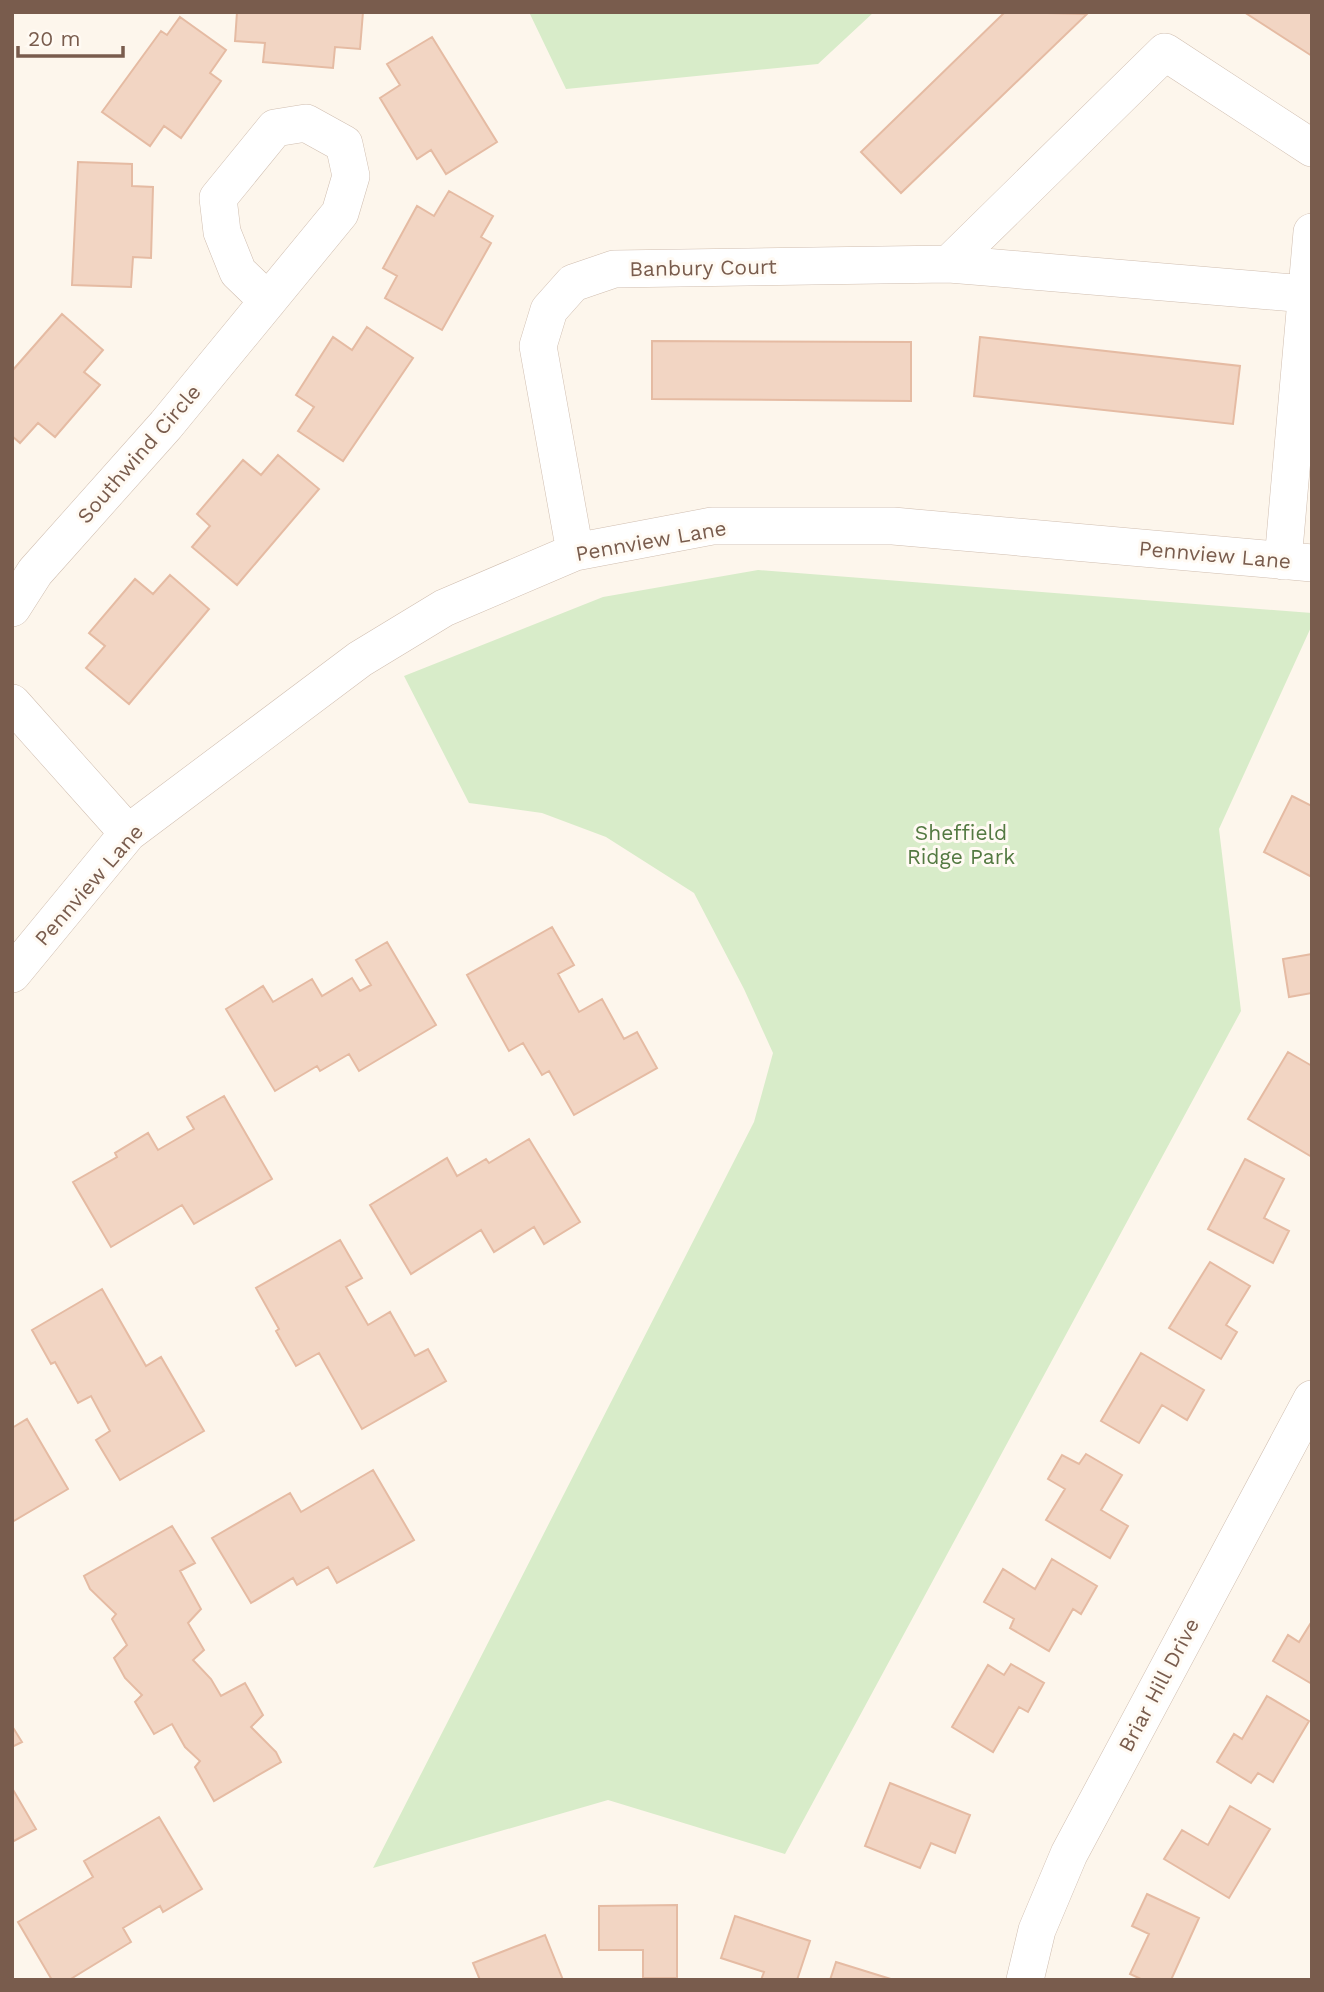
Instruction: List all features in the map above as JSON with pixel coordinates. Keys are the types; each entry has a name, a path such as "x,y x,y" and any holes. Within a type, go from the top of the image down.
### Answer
{"street":[{"path":"949,264 1165,52 1312,148"},
{"name":"Southwind Circle","path":"12,608 35,572 166,425 268,301 340,213 351,176 344,144 306,123 275,128 218,198 222,232 239,272 268,301"},
{"path":"1298,562 1306,294 1312,232"},
{"name":"Banbury Court","path":"575,552 538,346 549,310 573,283 614,269 949,264 1306,294"},
{"name":"Pennview Lane","path":"12,974 128,833 360,659 444,608 575,552 712,526 893,526 1298,562"},
{"path":"12,703 128,833"},
{"name":"Briar Hill Drive","path":"1025,1980 1037,1930 1069,1854 1312,1399"}],"green space":[{"path":"529,12 874,12 818,64 566,89"},
{"name":"Sheffield Ridge Park","path":"758,570 1312,613 1312,625 1219,829 1241,1011 785,1854 608,1800 373,1868 754,1122 773,1053 744,989 694,893 606,837 542,813 469,803 404,676 603,597"}],"building":[{"path":"237,12 363,12 360,49 335,47 333,68 263,62 265,43 235,41"},
{"path":"1005,12 1087,14 901,193 861,152"},
{"path":"1244,12 1312,12 1312,56"},
{"path":"180,17 226,50 210,73 221,81 181,138 164,126 150,146 102,112 161,31 167,35"},
{"path":"432,37 497,142 446,174 431,150 417,159 380,98 400,85 387,64"},
{"path":"78,162 132,164 132,186 153,187 151,258 133,257 131,287 72,285"},
{"path":"449,191 493,216 481,237 491,243 442,330 385,298 397,276 383,268 417,206 434,216"},
{"path":"62,314 103,350 84,372 100,385 55,437 38,423 20,443 12,436 12,371"},
{"path":"367,327 413,358 343,461 298,431 314,407 296,395 333,337 352,350"},
{"path":"980,337 1240,366 1233,424 974,396"},
{"path":"652,341 911,342 911,401 652,399"},
{"path":"278,455 319,489 237,585 192,547 210,526 197,514 243,460 261,475"},
{"path":"170,575 209,609 129,704 86,668 105,646 89,633 135,579 153,594"},
{"path":"1292,796 1312,806 1312,877 1264,852"},
{"path":"552,927 574,965 558,974 579,1012 602,999 624,1039 637,1032 657,1068 574,1115 549,1071 542,1075 523,1043 509,1051 467,975"},
{"path":"387,942 436,1025 359,1071 349,1054 320,1071 317,1066 275,1091 226,1009 263,986 273,1002 312,979 322,996 352,978 360,991 371,985 356,960"},
{"path":"1312,954 1312,993 1289,997 1283,959"},
{"path":"1288,1052 1312,1066 1312,1157 1248,1119"},
{"path":"224,1096 272,1179 194,1224 182,1205 111,1247 73,1182 117,1157 115,1153 148,1133 158,1150 194,1129 187,1117"},
{"path":"529,1139 580,1222 544,1244 534,1227 494,1252 481,1230 411,1274 370,1205 447,1158 457,1176 486,1159 489,1163"},
{"path":"1245,1159 1284,1179 1264,1218 1289,1231 1273,1263 1208,1229"},
{"path":"340,1240 362,1278 346,1287 368,1325 390,1312 415,1356 428,1349 446,1381 362,1429 319,1353 296,1366 256,1288"},
{"path":"1210,1262 1250,1286 1226,1325 1237,1332 1221,1359 1169,1328"},
{"path":"102,1289 146,1366 161,1357 204,1431 120,1480 96,1440 110,1431 91,1396 78,1403 55,1362 51,1364 32,1330"},
{"path":"1141,1353 1204,1390 1187,1420 1162,1405 1139,1443 1101,1421"},
{"path":"27,1419 68,1489 12,1522 12,1428"},
{"path":"1086,1454 1122,1475 1101,1510 1128,1526 1110,1558 1046,1520 1065,1489 1048,1479 1062,1455 1079,1464"},
{"path":"373,1470 414,1540 337,1583 328,1567 297,1585 293,1578 251,1603 212,1538 290,1493 301,1512"},
{"path":"172,1526 195,1563 180,1571 201,1609 188,1623 204,1650 193,1660 211,1679 221,1696 245,1683 263,1715 251,1727 276,1752 281,1762 214,1801 195,1767 200,1761 185,1747 172,1724 154,1734 135,1702 142,1695 125,1678 114,1658 127,1645 112,1619 116,1614 90,1589 84,1576"},
{"path":"1052,1559 1097,1586 1081,1614 1073,1609 1049,1651 1010,1628 1014,1619 984,1602 1003,1569 1035,1589"},
{"path":"1312,1621 1312,1684 1273,1661 1288,1635 1299,1642"},
{"path":"1011,1664 1044,1683 1028,1712 1019,1707 993,1752 952,1727 988,1665 1004,1675"},
{"path":"1267,1696 1309,1721 1273,1782 1258,1773 1251,1783 1217,1762 1234,1734 1242,1739"},
{"path":"12,1726 22,1742 12,1747"},
{"path":"890,1783 970,1815 955,1853 931,1843 920,1868 865,1846"},
{"path":"12,1788 36,1829 12,1842"},
{"path":"1230,1806 1270,1829 1229,1898 1164,1859 1182,1830 1208,1845"},
{"path":"159,1817 202,1889 163,1912 160,1906 123,1928 131,1942 69,1980 52,1980 18,1922 93,1877 84,1861"},
{"path":"1147,1894 1199,1918 1171,1980 1143,1980 1130,1974 1149,1934 1132,1926"},
{"path":"677,1905 677,1978 643,1978 643,1950 599,1950 599,1906"},
{"path":"735,1916 810,1941 797,1980 761,1980 764,1972 721,1958"},
{"path":"545,1935 563,1980 480,1980 473,1963"},
{"path":"836,1962 894,1980 830,1980"}]}
